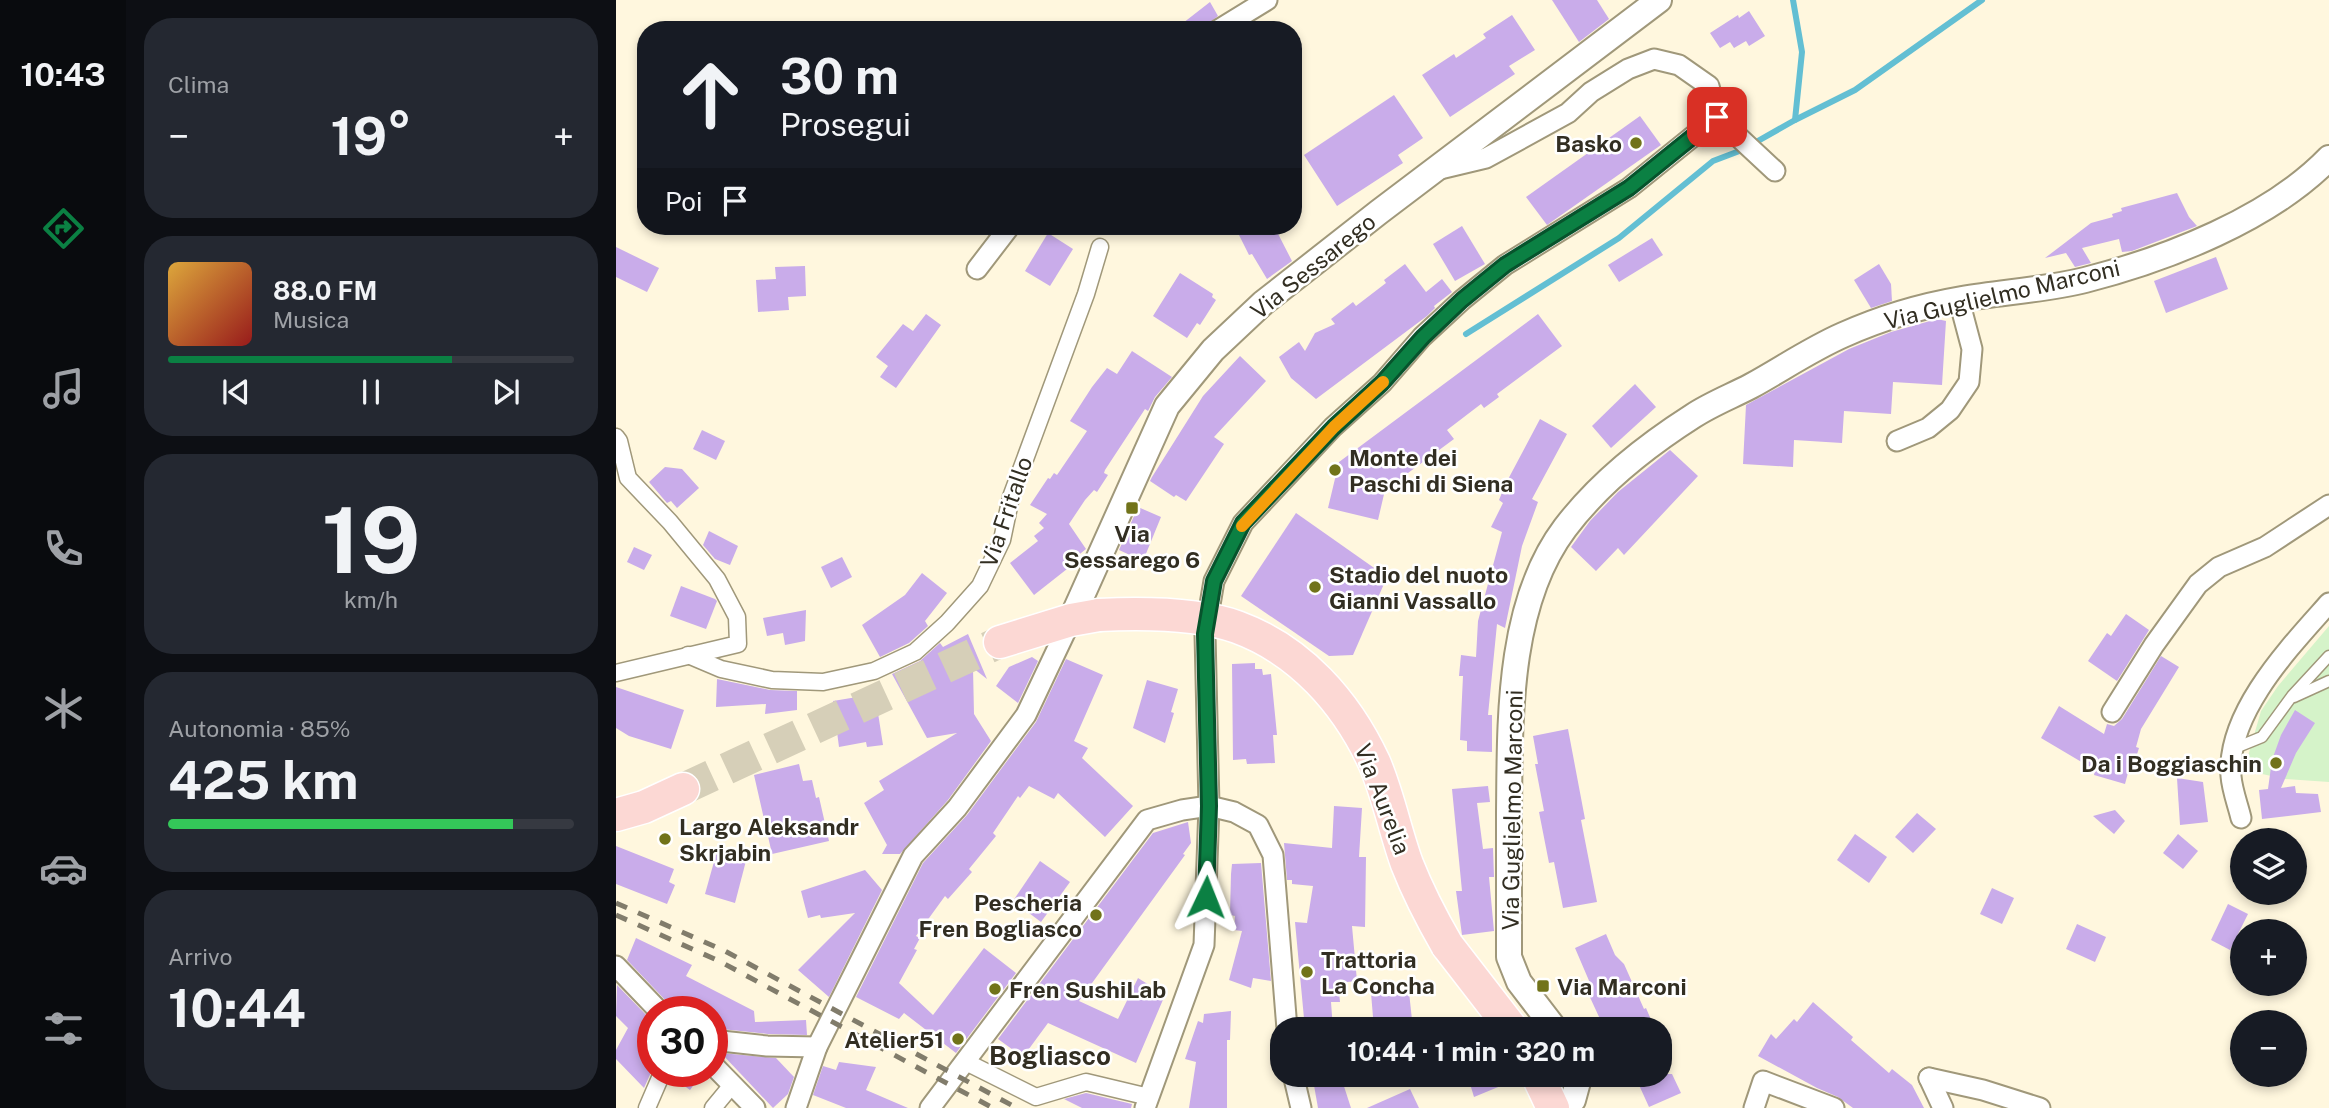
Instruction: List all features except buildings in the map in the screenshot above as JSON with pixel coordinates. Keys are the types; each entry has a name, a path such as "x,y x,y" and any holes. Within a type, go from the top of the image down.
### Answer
{"main road":[{"name":"Via Aurelia","path":"1000,642 1085,617 1131,614 1180,616 1235,626 1278,646 1319,679 1351,720 1374,764 1408,865 1427,909 1447,945 1503,1017"},
{"path":"616,815 644,807 682,789"},
{"path":"1543,1087 1553,1108"}],"street":[{"path":"1233,21 1268,0"},
{"name":"Via Sessarego","path":"1085,617 1167,407 1213,350 1263,303 1432,171 1659,0"},
{"path":"1432,171 1486,158 1568,113 1591,92 1628,69 1654,59 1679,65 1709,86 1717,117 1775,171"},
{"path":"964,1061 1036,1097 1086,1082 1147,1103 1204,945 1209,806 1205,634 1214,581 1243,523 1334,427 1382,383 1423,337 1462,300 1505,265 1629,188 1717,117"},
{"name":"Via Guglielmo Marconi","path":"1546,1017 1519,982 1509,957 1510,724 1515,671 1526,612 1543,566 1564,530 1587,503 1636,456 1695,414 1841,336 1902,312 2084,280 2203,241 2282,196 2329,158"},
{"path":"977,269 1003,235"},
{"name":"Via Fritallo","path":"688,655 721,669 772,680 823,682 874,671 915,652 947,623 981,586 1002,540 1011,497 1086,293 1100,247"},
{"path":"1897,441 1928,428 1950,410 1969,382 1972,349 1959,300"},
{"path":"616,438 628,478 670,522 717,579 737,617 738,644 616,673"},
{"path":"2112,712 2154,645 2198,584 2218,567 2264,547 2329,505"},
{"path":"2241,818 2231,776 2236,739 2248,708 2269,674 2329,603"},
{"path":"796,1108 817,1047 913,856 957,808 1026,715 1085,617"},
{"path":"930,1108 1147,820 1182,810 1209,806 1234,812 1258,825 1273,855 1286,1017"},
{"path":"616,966 645,996"},
{"path":"728,1042 817,1047"},
{"path":"1943,1108 1928,1078 1983,1090 2040,1108"},
{"path":"728,1081 755,1108"},
{"path":"1754,1108 1763,1081 1834,1108"},
{"path":"713,1108 732,1085"},
{"path":"647,1108 656,1087"},
{"path":"1296,1087 1301,1108"},
{"path":"1563,1108 1573,1100 1577,1087"}],"lane":[{"path":"2234,748 2262,737 2290,699 2329,656"},
{"path":"2290,699 2329,681"}],"green space":[{"path":"2329,626 2329,782 2285,779 2244,770 2261,711 2278,686"}],"waterway":[{"path":"1466,334 1619,238 1713,161 1742,150 1795,120 1802,52 1793,0"},
{"path":"1795,120 1855,90 1982,0"}],"tunnel":[{"path":"683,789 1000,642"}],"railway":[{"path":"616,903 725,951 1017,1108"},
{"path":"616,915 719,961 993,1108"}],"slow traffic":[{"path":"1242,526 1334,427 1383,382"}],"place":[{"name":"Basko","path":"1636,143"},
{"name":"Monte dei Paschi di Siena","path":"1335,470"},
{"name":"Via Sessarego 6","path":"1132,508"},
{"name":"Stadio del nuoto Gianni Vassallo","path":"1315,587"},
{"name":"Da i Boggiaschin","path":"2276,763"},
{"name":"Largo Aleksandr Skrjabin","path":"665,839"},
{"name":"Pescheria Fren Bogliasco","path":"1096,915"},
{"name":"Trattoria La Concha","path":"1307,972"},
{"name":"Via Marconi","path":"1543,986"},
{"name":"Fren SushiLab","path":"995,989"},
{"name":"Atelier51","path":"958,1039"}],"district":[{"name":"Bogliasco","path":"1050,1055"}],"route":[{"path":"1206,897 1209,806 1205,634 1214,581 1243,523 1334,427 1382,383 1423,337 1462,300 1505,265 1629,188 1717,117"}]}
